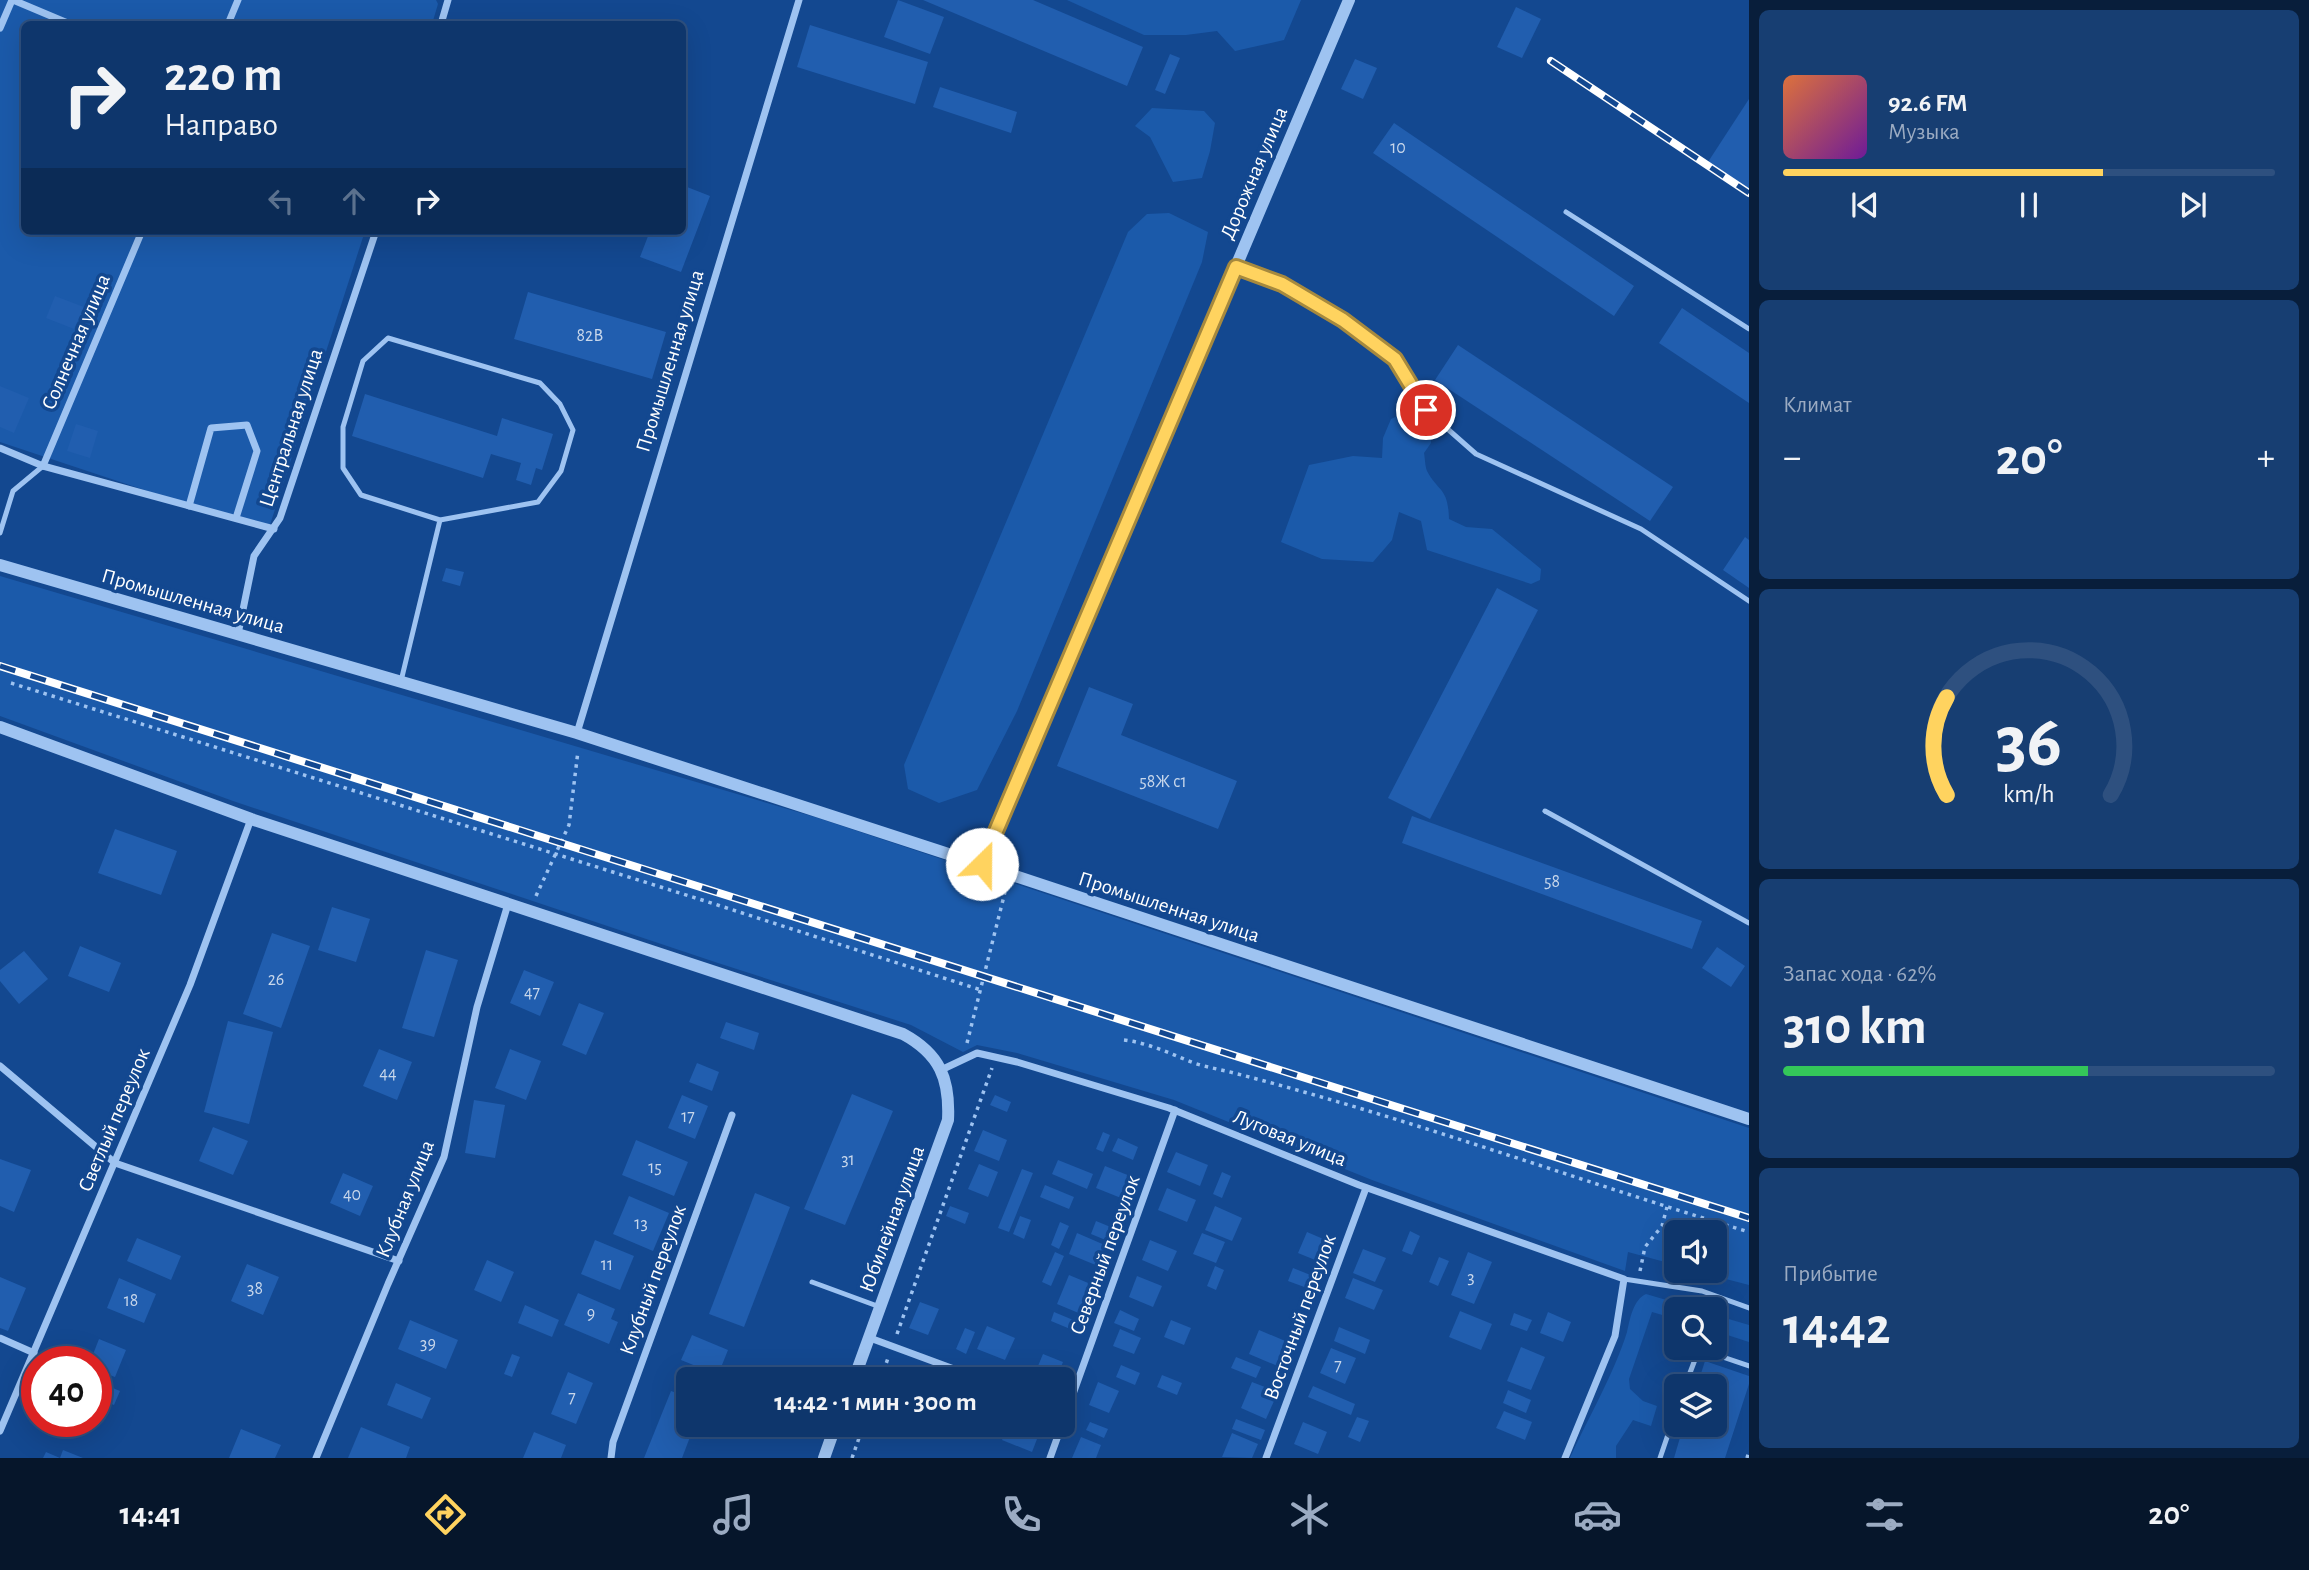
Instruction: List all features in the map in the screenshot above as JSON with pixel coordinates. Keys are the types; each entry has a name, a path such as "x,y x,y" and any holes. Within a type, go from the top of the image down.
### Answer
{"street":[{"path":"0,28 12,0 63,21"},
{"path":"229,21 238,0"},
{"name":"Промышленная улица","path":"578,733 799,0"},
{"name":"Дорожная улица","path":"982,864 1349,0"},
{"path":"442,21 446,2"},
{"name":"Солнечная улица","path":"43,466 140,235"},
{"name":"Центральная улица","path":"238,634 254,556 280,518 375,235"},
{"path":"189,506 211,428 247,425 257,451 236,518"},
{"path":"0,448 43,466 274,529"},
{"name":"Промышленная улица","path":"0,565 578,733 1749,1119"},
{"path":"0,727 251,819 903,1034 918,1042 941,1070"},
{"name":"Светлый переулок","path":"37,1346 190,985 251,819"},
{"name":"Клубная улица","path":"316,1458 444,1157 477,1007 508,904"},
{"name":"Луговая улица","path":"941,1070 977,1053 1175,1110 1366,1188 1624,1279"},
{"path":"0,1066 115,1163 398,1261"},
{"name":"Юбилейная улица","path":"859,1367 948,1120 949,1097 941,1070"},
{"name":"Северный переулок","path":"1075,1383 1175,1110"},
{"name":"Клубный переулок","path":"611,1458 613,1442 732,1115"},
{"name":"Восточный переулок","path":"1266,1458 1366,1188"},
{"path":"1565,1458 1615,1336 1624,1279"},
{"path":"0,1338 21,1347"},
{"path":"870,1338 949,1367"},
{"name":"Светлый переулок","path":"0,1431 21,1383"},
{"path":"824,1458 831,1437"},
{"name":"Северный переулок","path":"1050,1458 1057,1437"}],"lane":[{"path":"1566,212 1749,329"},
{"path":"1236,267 1282,284 1343,320 1385,351 1395,359 1426,410 1476,454 1641,529 1749,601"},
{"path":"388,338 540,383 560,404 573,430 561,471 538,502 440,520 361,495 343,468 343,427 363,361 388,338"},
{"path":"0,534 13,491 43,466"},
{"path":"401,681 440,520"},
{"path":"1545,811 1749,923"},
{"path":"1624,1279 1702,1291 1749,1308"},
{"path":"812,1282 880,1307"},
{"path":"1690,1374 1699,1349 1749,1366"},
{"path":"1660,1458 1667,1437"}],"path":[{"path":"11,683 981,990"},
{"path":"529,911 569,825 578,733"},
{"path":"941,1070 967,1042 1009,874"},
{"path":"1124,1040 1142,1042 1198,1064 1420,1127 1749,1232"},
{"path":"885,1367 996,1057"},
{"path":"1637,1281 1645,1247 1662,1226 1667,1207"},
{"path":"852,1458 859,1437"},
{"path":"1747,1458 1749,1451"}],"shaded area":[{"path":"0,0 436,0 438,4 433,21 21,21 21,235 364,235 268,531 0,442"},
{"path":"1067,0 1301,0 1284,40 1235,51 1217,31 1186,35 1144,35"},
{"path":"1152,108 1204,111 1215,123 1202,178 1173,182 1150,137 1135,126"},
{"path":"1169,213 1208,232 1202,262 1017,711 977,790 939,803 908,789 904,765 1128,232 1147,214"},
{"path":"1406,412 1419,418 1430,428 1431,443 1424,453 1426,467 1445,496 1449,519 1466,527 1492,529 1541,569 1540,580 1531,584 1427,550 1421,521 1399,512 1392,540 1373,562 1322,559 1281,542 1309,465 1353,456 1382,458 1383,438 1391,419"},
{"path":"0,576 818,818 1749,1128 1749,1285 1727,1279 1727,1220 1664,1220 1664,1262 1628,1252 1625,1271 1372,1180 1174,1100 1017,1053 977,1045 963,1052 911,1025 233,801 0,716"},
{"path":"1646,1294 1664,1299 1664,1316 1652,1312 1629,1379 1630,1389 1643,1401 1657,1406 1651,1426 1633,1420 1616,1446 1616,1458 1570,1458 1615,1364 1635,1305"},
{"path":"1727,1319 1749,1325 1749,1342 1727,1335"}],"building":[{"path":"898,0 944,17 930,54 884,37"},
{"path":"923,0 1033,0 1143,47 1127,86"},
{"path":"1516,7 1541,19 1522,58 1497,47"},
{"path":"810,25 928,62 915,104 797,67"},
{"path":"1170,54 1180,58 1165,94 1155,90"},
{"path":"1355,59 1377,68 1363,99 1341,89"},
{"path":"940,87 1017,112 1011,133 933,107"},
{"path":"1749,99 1749,189 1708,162"},
{"path":"1394,123 1634,286 1614,316 1373,153"},
{"path":"686,187 710,196 681,272 640,257 648,235 686,235"},
{"path":"528,292 666,332 652,379 514,339"},
{"path":"55,296 84,307 74,329 46,318"},
{"path":"1682,308 1749,353 1749,403 1659,343"},
{"path":"1458,345 1673,487 1650,521 1435,380"},
{"path":"0,386 29,398 14,433 0,427"},
{"path":"365,394 497,436 502,418 553,434 542,470 536,468 531,485 516,480 521,463 491,454 483,478 352,436"},
{"path":"76,424 98,431 90,458 67,451"},
{"path":"1745,537 1749,540 1749,588 1723,570"},
{"path":"446,568 464,572 460,586 442,581"},
{"path":"1497,588 1538,610 1430,819 1388,798"},
{"path":"1089,687 1133,704 1121,735 1237,781 1218,829 1057,766"},
{"path":"1412,816 1702,921 1692,949 1402,843"},
{"path":"115,829 177,851 161,895 98,873"},
{"path":"332,907 370,919 356,962 318,950"},
{"path":"272,933 310,946 281,1028 243,1014"},
{"path":"80,946 121,963 109,992 68,976"},
{"path":"1717,947 1745,966 1731,987 1702,968"},
{"path":"426,950 458,960 434,1037 402,1028"},
{"path":"24,951 48,979 19,1004 0,981 0,970"},
{"path":"524,970 554,982 540,1016 510,1003"},
{"path":"579,1003 604,1013 586,1055 562,1045"},
{"path":"228,1021 273,1032 249,1124 204,1112"},
{"path":"726,1022 759,1033 754,1050 720,1038"},
{"path":"379,1049 412,1062 397,1100 363,1086"},
{"path":"510,1049 541,1061 526,1100 495,1088"},
{"path":"697,1063 719,1072 712,1091 689,1082"},
{"path":"852,1094 893,1111 845,1225 804,1209"},
{"path":"682,1095 708,1106 695,1139 668,1128"},
{"path":"995,1095 1011,1102 1007,1112 990,1105"},
{"path":"474,1100 505,1105 495,1158 465,1153"},
{"path":"213,1127 248,1141 233,1175 199,1161"},
{"path":"983,1130 1007,1140 999,1161 974,1151"},
{"path":"1103,1132 1110,1135 1103,1152 1096,1149"},
{"path":"1118,1138 1138,1147 1133,1160 1112,1151"},
{"path":"636,1140 688,1162 674,1196 622,1175"},
{"path":"1176,1152 1208,1165 1200,1186 1167,1172"},
{"path":"0,1159 31,1170 14,1212 0,1206"},
{"path":"1058,1160 1093,1174 1087,1189 1052,1174"},
{"path":"979,1164 998,1172 988,1197 968,1189"},
{"path":"1105,1166 1130,1176 1121,1198 1096,1188"},
{"path":"1022,1169 1033,1173 1009,1232 998,1228"},
{"path":"1222,1172 1231,1176 1222,1198 1213,1194"},
{"path":"343,1173 373,1186 360,1216 330,1203"},
{"path":"1045,1185 1074,1197 1069,1209 1040,1197"},
{"path":"1167,1188 1196,1200 1187,1222 1158,1210"},
{"path":"755,1193 790,1207 744,1327 709,1314"},
{"path":"629,1196 669,1213 653,1251 613,1234"},
{"path":"950,1206 969,1213 965,1224 946,1216"},
{"path":"1215,1206 1242,1218 1232,1241 1205,1230"},
{"path":"1020,1216 1031,1220 1024,1239 1013,1234"},
{"path":"1096,1221 1113,1228 1108,1241 1091,1234"},
{"path":"1060,1222 1069,1226 1059,1249 1051,1245"},
{"path":"1410,1231 1420,1236 1412,1255 1402,1251"},
{"path":"1307,1232 1328,1241 1320,1262 1298,1253"},
{"path":"1077,1233 1107,1246 1098,1266 1069,1254"},
{"path":"1202,1233 1225,1242 1216,1263 1193,1254"},
{"path":"137,1238 181,1256 171,1280 127,1261"},
{"path":"595,1240 634,1256 620,1290 581,1274"},
{"path":"1150,1240 1177,1251 1168,1271 1142,1260"},
{"path":"1363,1249 1386,1258 1375,1282 1353,1273"},
{"path":"1055,1252 1064,1256 1051,1286 1042,1282"},
{"path":"1468,1252 1492,1262 1474,1304 1451,1295"},
{"path":"1439,1257 1449,1261 1438,1286 1429,1282"},
{"path":"487,1260 514,1272 501,1302 474,1290"},
{"path":"247,1264 279,1277 263,1315 231,1301"},
{"path":"1215,1266 1224,1270 1216,1290 1207,1286"},
{"path":"1293,1268 1313,1276 1307,1288 1288,1281"},
{"path":"1069,1275 1093,1285 1081,1314 1057,1304"},
{"path":"1137,1276 1162,1286 1153,1307 1129,1297"},
{"path":"0,1277 26,1288 8,1331 0,1328"},
{"path":"119,1278 156,1294 144,1323 107,1308"},
{"path":"1353,1278 1383,1290 1374,1310 1345,1298"},
{"path":"578,1293 615,1309 611,1319 618,1322 609,1344 564,1325"},
{"path":"920,1302 939,1309 928,1335 909,1328"},
{"path":"525,1305 559,1320 552,1337 518,1323"},
{"path":"1120,1310 1139,1319 1134,1331 1114,1323"},
{"path":"1460,1311 1492,1324 1481,1350 1449,1337"},
{"path":"1054,1312 1078,1322 1075,1331 1051,1321"},
{"path":"1548,1312 1571,1322 1563,1342 1540,1333"},
{"path":"1514,1313 1532,1320 1527,1331 1510,1325"},
{"path":"410,1320 458,1340 446,1369 398,1349"},
{"path":"1171,1320 1191,1328 1184,1345 1164,1337"},
{"path":"987,1326 1015,1338 1005,1360 977,1349"},
{"path":"1339,1327 1370,1340 1365,1354 1334,1341"},
{"path":"965,1328 975,1332 966,1354 956,1349"},
{"path":"1120,1329 1141,1338 1134,1354 1113,1346"},
{"path":"1259,1330 1290,1343 1280,1367 1249,1354"},
{"path":"692,1335 728,1350 721,1367 698,1367 681,1360"},
{"path":"99,1339 126,1350 115,1377 112,1376 112,1346 96,1346"},
{"path":"1521,1347 1545,1357 1531,1390 1507,1381"},
{"path":"1331,1348 1356,1358 1345,1384 1320,1373"},
{"path":"512,1354 520,1357 512,1377 504,1374"},
{"path":"1043,1354 1063,1362 1061,1367 1038,1367"},
{"path":"1236,1357 1261,1367 1256,1378 1231,1368"},
{"path":"1705,1361 1749,1376 1749,1384 1725,1458 1674,1458 1680,1437 1727,1437 1727,1374 1701,1374"},
{"path":"1121,1365 1140,1373 1135,1385 1116,1377"},
{"path":"568,1372 593,1383 576,1424 551,1414"},
{"path":"1162,1375 1182,1383 1177,1395 1157,1387"},
{"path":"1098,1382 1119,1391 1109,1413 1089,1405"},
{"path":"1252,1382 1278,1392 1266,1419 1241,1408"},
{"path":"396,1383 431,1398 422,1419 387,1405"},
{"path":"1313,1386 1355,1404 1351,1415 1308,1397"},
{"path":"112,1388 120,1391 114,1405 112,1404"},
{"path":"1508,1390 1531,1400 1526,1413 1503,1403"},
{"path":"671,1391 676,1393 676,1437 690,1437 682,1458 644,1458"},
{"path":"1504,1411 1532,1422 1525,1440 1496,1428"},
{"path":"1357,1417 1369,1421 1360,1442 1348,1437"},
{"path":"1236,1419 1265,1430 1261,1440 1232,1429"},
{"path":"1090,1422 1108,1429 1104,1438 1086,1430"},
{"path":"1303,1422 1327,1432 1318,1454 1294,1444"},
{"path":"361,1427 410,1447 406,1458 348,1458"},
{"path":"241,1429 281,1445 275,1458 229,1458"},
{"path":"534,1432 566,1445 561,1458 523,1458"},
{"path":"1232,1433 1258,1444 1252,1458 1222,1457"},
{"path":"1003,1437 1038,1437 1032,1452 1002,1440"},
{"path":"1081,1437 1101,1445 1096,1458 1072,1458"},
{"path":"63,1450 83,1458 60,1458"},
{"path":"46,1452 60,1458 43,1458"}],"railway":[{"path":"1551,61 1749,193"},
{"path":"0,666 1749,1218"}],"route":[{"path":"982,864 1236,267 1282,284 1343,320 1395,359 1426,410"}]}
